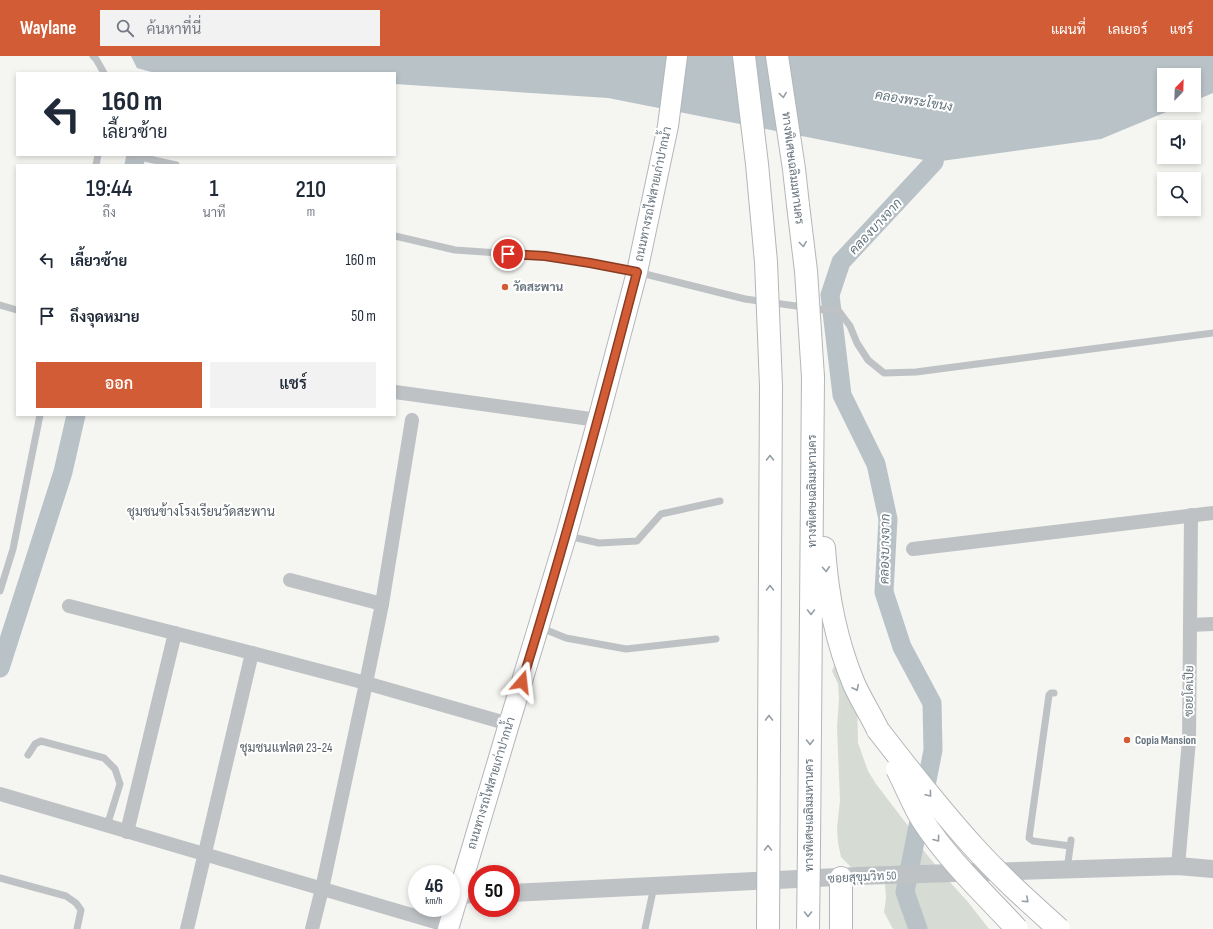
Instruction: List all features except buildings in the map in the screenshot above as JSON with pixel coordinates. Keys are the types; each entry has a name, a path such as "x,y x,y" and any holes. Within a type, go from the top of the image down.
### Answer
{"highway":[{"path":"744,56 757,164 765,255 771,386 768,929"},
{"name":"ทางพิเศษเฉลิมมหานคร","path":"777,56 794,169 806,271 813,377 808,929"},
{"path":"813,377 826,578 838,636 854,685 923,821 965,874 1017,929"},
{"path":"878,730 909,770 973,846 1010,885 1059,929"},
{"path":"841,878 841,929"}],"main road":[{"name":"ถนนทางรถไฟสายเก่าปากน้ำ","path":"449,928 467,895 509,724 566,536 637,272 668,126 677,56"}],"street":[{"path":"396,392 598,420"},
{"path":"312,929 322,889 382,604 412,420"},
{"path":"913,549 1213,513"},
{"name":"ซอยโคเปีย","path":"1178,866 1189,740 1191,515"},
{"path":"290,580 382,604"},
{"path":"69,606 366,682 509,724"},
{"path":"1190,625 1213,624"},
{"path":"127,832 175,633"},
{"path":"187,929 206,855 252,653"},
{"path":"0,794 449,928"},
{"name":"ซอยสุขุมวิท 50","path":"520,893 885,876 1178,866 1213,869"}],"lane":[{"path":"93,56 103,72"},
{"path":"135,156 171,164"},
{"path":"396,236 455,250 545,256 590,263 637,272 745,299 825,310 838,310 850,326 857,343 868,360 884,373 916,372 1213,333"},
{"path":"0,306 16,310"},
{"path":"0,591 13,549 40,416"},
{"path":"566,536 599,543 637,541 661,514 720,501"},
{"path":"538,627 566,638 626,649 716,639"},
{"path":"1054,693 1049,695 1029,838 1033,841 1071,843 1067,870"},
{"path":"28,754 35,744 41,741 104,758 115,769 120,784 107,826"},
{"path":"0,878 66,896 76,903 81,910 77,929"},
{"path":"645,929 654,886"}],"shaded area":[{"path":"838,657 857,698 858,743 868,771 876,784 912,831 919,845 989,929 893,929 884,912 886,898 885,884 879,872 851,867 841,857 837,828 840,800 837,728 839,698 838,684 832,671"}],"water":[{"name":"คลองพระโขนง","path":"131,56 1213,56 1213,93 1201,98 1201,68 1157,68 1157,112 1166,112 1101,139 934,162 608,98 396,84 396,72 151,72 137,68"}],"waterway":[{"name":"คลองบางจาก","path":"918,929 905,892 933,750 932,703 902,647 884,592 888,519 876,464 842,395 830,295 841,262 934,162 939,138"},
{"path":"134,164 136,156"},
{"path":"0,668 63,472 76,416"}],"place":[{"name":"วัดสะพาน","path":"505,287"},
{"name":"Copia Mansion","path":"1127,740"}],"district":[{"name":"ชุมชนข้างโรงเรียนวัดสะพาน","path":"201,511"},
{"name":"ชุมชนแฟลต 23-24","path":"286,747"}],"route":[{"path":"508,254 545,256 637,272 574,507 522,682"}]}
